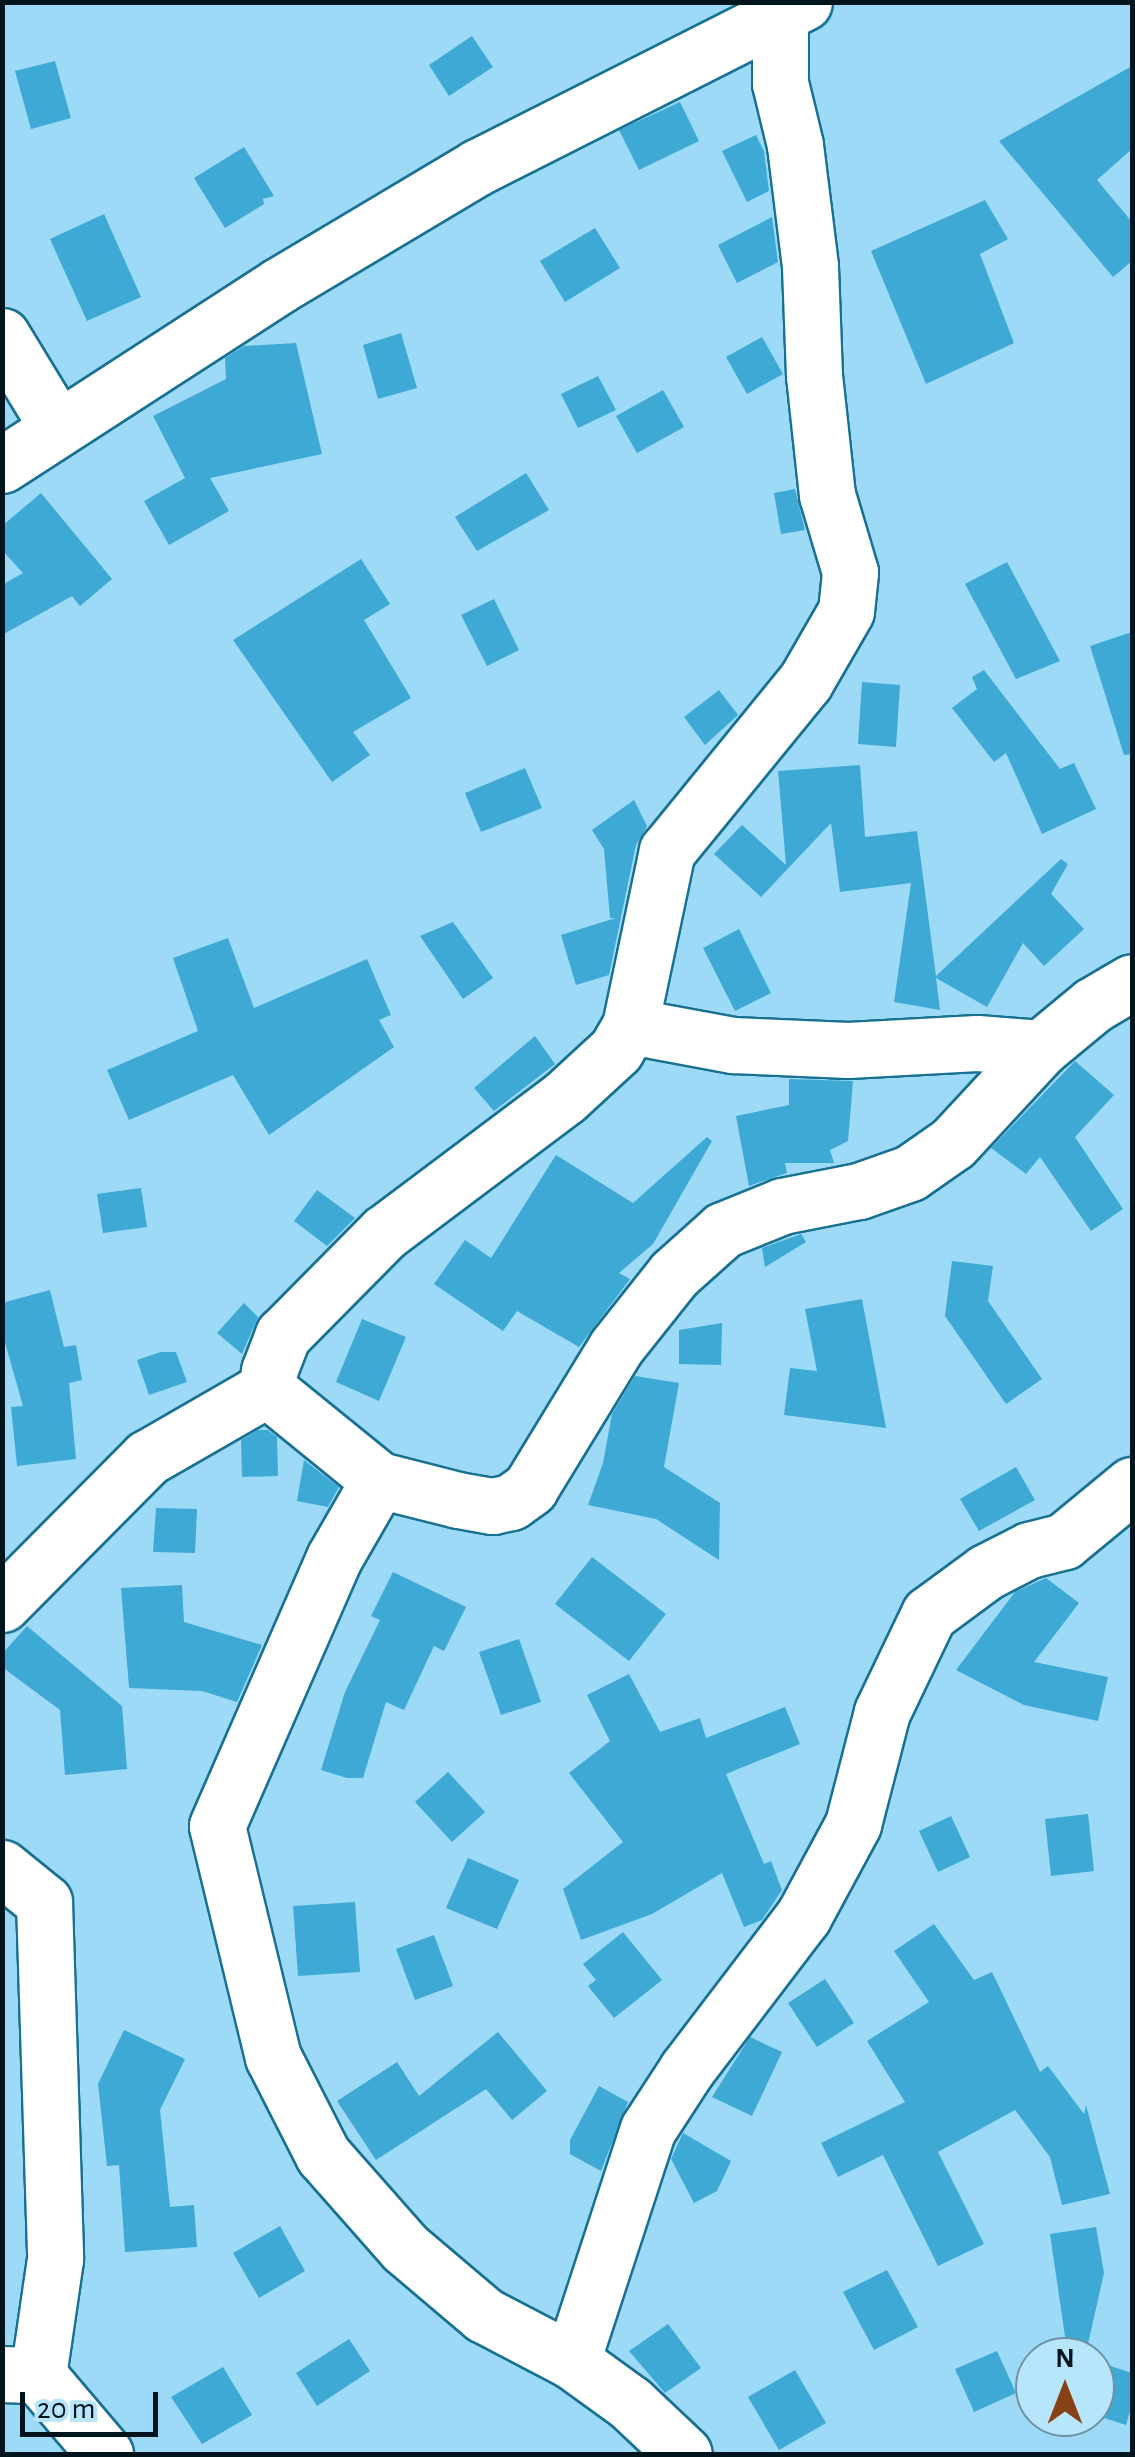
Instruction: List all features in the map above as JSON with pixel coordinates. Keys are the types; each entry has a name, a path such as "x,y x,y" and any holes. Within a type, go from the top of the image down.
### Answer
{"street":[{"path":"2,465 280,285 478,167 792,8"},
{"path":"268,1388 269,1371 283,1335 303,1310 384,1233 565,1098 616,1050 630,1026 667,851 805,682 846,611 850,572 826,495 814,376 810,266 795,145 780,83 792,8"},
{"path":"2,336 58,428"},
{"path":"268,1388 379,1480 492,1506 511,1502 530,1488 616,1347 674,1274 723,1230 782,1206 858,1191 910,1174 953,1143 1041,1048 1094,1005 1132,982"},
{"path":"630,1026 732,1045 848,1050 977,1044 1041,1048"},
{"path":"2,1604 147,1458 268,1388"},
{"path":"379,1480 327,1573 218,1826 273,2057 323,2155 405,2248 484,2315 572,2361 630,2402 684,2454"},
{"path":"572,2361 648,2129 687,2069 804,1917 853,1824 882,1712 930,1614 986,1572 1028,1550 1064,1540 1132,1485"},
{"path":"2,1868 44,1902 55,2259 20,2375 105,2454"}],"building":[{"path":"472,36 493,67 449,96 429,65"},
{"path":"55,61 71,118 31,129 15,71"},
{"path":"1132,66 1132,149 1097,180 1132,222 1132,261 1113,277 999,141"},
{"path":"680,102 699,141 639,170 619,130"},
{"path":"756,135 764,151 769,191 747,202 722,151"},
{"path":"244,147 274,196 263,199 264,204 225,228 194,178"},
{"path":"985,200 1008,239 980,254 1014,343 926,384 871,251"},
{"path":"104,214 141,297 87,321 50,239"},
{"path":"772,217 778,262 737,283 718,245"},
{"path":"595,228 620,268 565,302 540,261"},
{"path":"401,333 417,388 378,399 363,345"},
{"path":"762,337 783,374 747,394 726,357"},
{"path":"296,343 322,454 210,478 229,511 169,545 144,501 185,478 153,416 226,379 225,358 244,346"},
{"path":"598,376 616,410 578,428 561,394"},
{"path":"663,390 684,427 637,453 616,416"},
{"path":"526,473 549,510 477,551 455,517"},
{"path":"795,489 805,530 781,534 774,493"},
{"path":"41,493 112,579 80,606 72,596 2,635 2,585 23,573 2,550 2,526"},
{"path":"361,559 390,604 364,620 411,698 353,732 370,755 332,782 233,640"},
{"path":"1007,562 1060,661 1016,679 965,584"},
{"path":"494,599 519,650 487,666 461,615"},
{"path":"1132,632 1132,754 1124,755 1090,646"},
{"path":"984,670 1060,769 1074,763 1096,809 1042,834 1006,753 994,762 952,708 977,689 972,677"},
{"path":"862,682 900,685 896,747 858,744"},
{"path":"719,690 738,715 705,745 684,717"},
{"path":"860,765 865,837 917,831 936,976 1061,859 1068,864 1051,894 1084,929 1044,966 1023,943 987,1007 936,978 940,1010 894,1002 911,883 840,892 831,823 761,897 714,854 742,825 786,865 778,771"},
{"path":"525,768 542,808 481,832 465,793"},
{"path":"634,800 647,826 636,845 609,975 576,985 561,935 616,918 610,918 604,849 592,830"},
{"path":"453,922 493,978 463,999 420,936"},
{"path":"739,929 771,993 735,1011 703,948"},
{"path":"228,938 254,1008 367,959 391,1015 379,1020 394,1047 269,1135 233,1075 129,1120 107,1070 198,1031 173,958"},
{"path":"535,1036 555,1064 494,1111 474,1088"},
{"path":"1075,1061 1114,1095 1075,1137 1123,1209 1091,1231 1040,1157 1026,1174 991,1148"},
{"path":"789,1079 853,1081 848,1141 830,1150 834,1163 785,1163 787,1173 749,1186 736,1116 789,1105"},
{"path":"707,1137 712,1141 653,1244 619,1273 630,1279 579,1347 517,1311 503,1331 434,1284 465,1240 491,1258 556,1155 633,1203"},
{"path":"141,1188 147,1227 103,1233 97,1194"},
{"path":"317,1190 355,1218 327,1246 294,1221"},
{"path":"801,1234 806,1242 765,1267 762,1248"},
{"path":"952,1261 993,1266 988,1301 1042,1379 1006,1404 945,1316"},
{"path":"50,1290 64,1347 76,1345 82,1380 69,1383 76,1459 17,1466 11,1407 23,1406 2,1332 2,1303"},
{"path":"862,1299 886,1428 784,1415 790,1368 817,1371 805,1309"},
{"path":"244,1303 258,1317 242,1354 217,1333"},
{"path":"362,1319 406,1337 379,1401 336,1382"},
{"path":"722,1323 721,1365 679,1364 679,1330"},
{"path":"161,1352 176,1352 187,1382 149,1395 137,1360"},
{"path":"635,1376 679,1383 664,1467 720,1503 719,1560 656,1519 588,1505 603,1463 612,1414"},
{"path":"258,1430 268,1430 277,1437 278,1476 242,1477 241,1440"},
{"path":"304,1460 339,1487 328,1507 297,1501"},
{"path":"1016,1467 1035,1500 979,1531 960,1499"},
{"path":"156,1508 197,1509 195,1553 153,1552"},
{"path":"592,1557 666,1614 629,1661 555,1604"},
{"path":"393,1572 466,1607 444,1651 434,1646 404,1710 386,1702 363,1778 347,1778 321,1770 345,1692 380,1620 371,1616"},
{"path":"1046,1578 1079,1603 1034,1662 1108,1677 1098,1721 1024,1705 956,1670 1015,1592"},
{"path":"182,1585 184,1622 262,1645 237,1702 202,1691 129,1688 121,1588"},
{"path":"27,1626 122,1706 127,1769 65,1775 60,1710 2,1667 2,1654"},
{"path":"519,1639 541,1702 501,1715 479,1652"},
{"path":"629,1674 660,1732 700,1718 706,1738 785,1707 800,1744 726,1774 764,1864 771,1861 782,1890 762,1920 744,1927 722,1873 652,1914 581,1940 563,1889 623,1842 569,1773 610,1741 587,1695"},
{"path":"448,1772 485,1812 452,1842 415,1802"},
{"path":"1088,1814 1094,1871 1051,1876 1045,1819"},
{"path":"951,1816 970,1857 938,1872 919,1831"},
{"path":"468,1858 519,1880 497,1929 446,1908"},
{"path":"355,1902 360,1972 298,1976 293,1906"},
{"path":"934,1924 974,1980 992,1972 1040,2072 1048,2066 1084,2114 1086,2105 1110,2194 1062,2205 1050,2157 1015,2110 938,2152 984,2244 938,2266 883,2155 838,2177 821,2143 905,2102 867,2041 929,2002 894,1951"},
{"path":"623,1932 662,1980 614,2018 588,1986 596,1980 583,1964"},
{"path":"434,1935 453,1986 415,2000 396,1949"},
{"path":"825,1979 854,2023 817,2047 788,2003"},
{"path":"124,2030 185,2059 160,2110 170,2207 194,2205 197,2247 125,2252 119,2165 107,2166 98,2084"},
{"path":"498,2032 547,2091 512,2120 486,2089 376,2160 337,2101 397,2062 419,2096"},
{"path":"750,2037 782,2052 752,2116 712,2097"},
{"path":"599,2086 628,2102 601,2171 570,2154 570,2140"},
{"path":"683,2133 731,2161 717,2191 694,2203 671,2159"},
{"path":"280,2226 305,2271 259,2298 233,2253"},
{"path":"1096,2227 1104,2273 1090,2337 1065,2337 1050,2234"},
{"path":"887,2270 918,2327 874,2350 843,2292"},
{"path":"668,2324 701,2368 665,2393 629,2351"},
{"path":"349,2339 370,2371 317,2406 296,2373"},
{"path":"997,2351 1015,2393 974,2412 955,2369"},
{"path":"223,2367 252,2415 202,2444 171,2397"},
{"path":"1115,2367 1132,2373 1132,2404 1126,2425 1115,2421"},
{"path":"795,2370 826,2423 779,2450 748,2397"}]}
